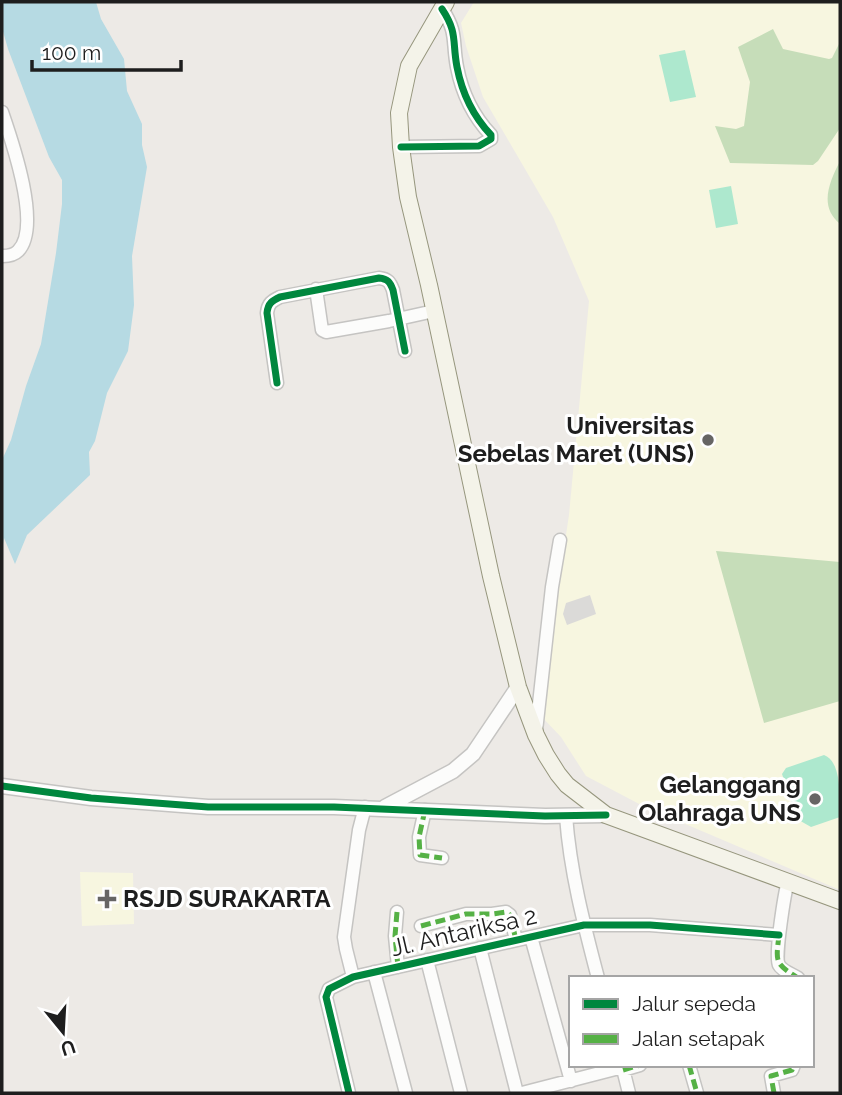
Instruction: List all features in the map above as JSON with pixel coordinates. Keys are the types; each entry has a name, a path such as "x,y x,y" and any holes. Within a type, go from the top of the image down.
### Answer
{"main road":[{"path":"444,6 409,66 399,113 401,147 408,197 491,576 518,687 536,735 562,780 606,815 840,901"}],"street":[{"path":"401,147 479,146 491,139 466,96 456,64 452,25 444,6"},
{"path":"2,112 22,174 27,220 20,249 2,258"},
{"path":"276,383 267,313 270,302 280,297 379,278 386,279 394,290 405,351"},
{"path":"316,289 320,324 326,332 434,311"},
{"path":"536,735 552,587 560,540"},
{"path":"383,808 453,771 472,754 518,687"},
{"path":"2,786 91,798 208,807 365,807 566,816 606,815"},
{"path":"349,1093 326,997 329,989 353,977 344,937 359,830 365,807"},
{"path":"425,810 419,837 421,855 423,858 442,858"},
{"path":"566,816 570,854 597,976"},
{"path":"788,881 777,953 779,966 795,976"},
{"path":"397,912 395,944 398,967"},
{"path":"421,926 466,914 506,912 510,915 516,940"},
{"name":"Jl. Antariksa 2","path":"353,977 584,925 650,925 779,935"},
{"path":"531,937 571,1081"},
{"path":"480,948 519,1093 623,1068 629,1093"},
{"path":"426,960 461,1093"},
{"path":"374,972 406,1093"},
{"path":"690,1067 697,1093"},
{"path":"774,1093 771,1076 792,1070 793,1067"}],"shaded area":[{"name":"Universitas Sebelas Maret (UNS)","path":"474,2 840,2 840,890 643,806 586,776 561,737 541,716 569,515 589,301 553,217 483,97 461,23"},
{"path":"590,595 596,614 567,625 563,614 566,603"},
{"name":"RSJD SURAKARTA","path":"80,872 133,873 134,924 82,926"}],"green space":[{"path":"773,29 783,49 829,59 840,42 840,128 813,165 730,163 715,126 736,129 744,126 750,82 738,47"},
{"path":"685,50 696,97 670,102 659,55"},
{"path":"840,161 840,224 829,209 828,193"},
{"path":"731,186 738,224 716,228 709,190"},
{"path":"716,551 840,562 840,701 764,723"},
{"name":"Gelanggang Olahraga UNS","path":"824,755 830,759 837,773 840,817 811,827 797,819 782,774 786,768"}],"water":[{"path":"2,2 96,2 101,19 124,59 127,91 142,124 142,145 147,167 132,256 134,305 128,351 107,393 95,441 89,452 90,475 27,535 15,564 4,538 2,550 2,460 11,440 41,344 56,253 62,180 49,157 8,49 2,28"}],"marked path":[{"path":"425,810 419,837 420,855 442,858"},
{"path":"397,912 395,936 398,967"},
{"path":"421,926 466,914 506,912 510,915 516,940"},
{"path":"779,935 778,961 795,976"},
{"path":"623,1070 633,1067"},
{"path":"690,1067 697,1093"},
{"path":"774,1093 771,1076 792,1070 793,1067"}],"cycle path":[{"path":"401,147 479,146 491,139 465,95 457,67 452,31 442,9"},
{"path":"277,383 267,313 271,303 280,297 385,279 393,290 405,351"},
{"path":"2,786 91,798 208,807 334,807 545,816 606,815"},
{"path":"349,1093 326,997 329,989 353,977 584,925 650,925 779,935"}],"place":[{"name":"Universitas Sebelas Maret (UNS)","path":"708,440"},
{"name":"Gelanggang Olahraga UNS","path":"815,799"},
{"name":"RSJD SURAKARTA","path":"107,899"}]}
